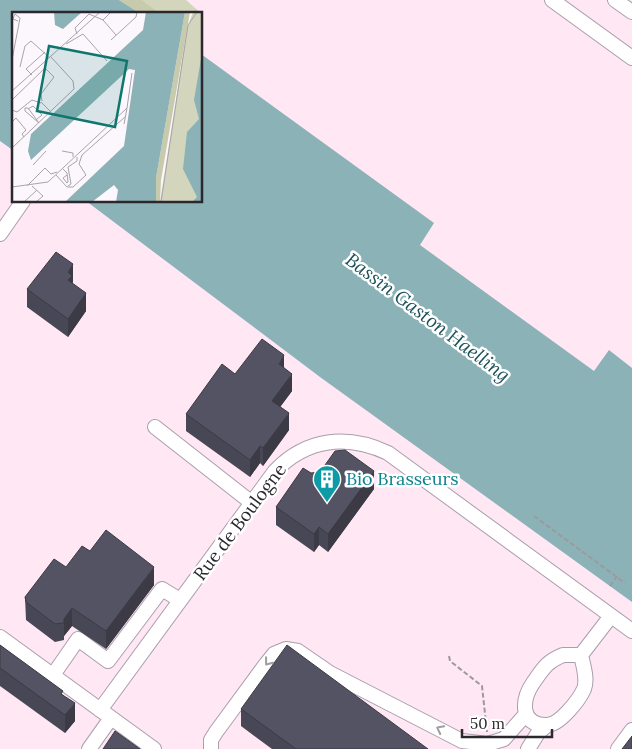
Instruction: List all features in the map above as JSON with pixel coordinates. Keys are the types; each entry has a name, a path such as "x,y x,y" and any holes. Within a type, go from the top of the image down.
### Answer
{"street":[{"path":"552,0 632,58"},
{"path":"615,0 632,12"},
{"path":"0,234 22,202"},
{"path":"155,428 252,503"},
{"name":"Rue de Boulogne","path":"88,749 106,714 180,600 281,465 313,445 336,440 372,445 388,453 632,631"},
{"path":"53,676 78,639 108,661 162,589 180,600"},
{"path":"581,655 611,616"},
{"path":"0,637 154,749"},
{"path":"211,749 211,740 216,732 266,664 274,654 286,649 298,650 330,672 462,741 503,744 526,714"},
{"path":"546,726 533,721 526,714 524,704 526,694 549,661 563,654 581,655"},
{"path":"528,749 538,733 546,726 554,724 562,718 584,688 585,671 581,655"},
{"path":"618,749 632,730"}],"path":[{"path":"534,516 626,582"},
{"path":"610,586 617,576"},
{"path":"449,656 450,661 482,686 488,744"}],"shaded area":[{"path":"0,0 632,0 632,749 0,749"}],"green space":[{"path":"119,0 142,0 157,12 138,12"},
{"path":"142,0 186,0 200,12 157,12"}],"water":[{"path":"0,0 119,0 138,12 12,12 12,150 0,141"},
{"name":"Bassin Gaston Haelling","path":"202,55 434,223 420,245 594,371 609,350 632,368 632,602 320,377 87,202 202,202"}],"building":[{"path":"56,252 73,264 68,272 72,276 68,280 86,293 68,319 27,289"},
{"path":"262,339 284,355 279,364 292,374 272,401 289,413 263,448 260,446 250,460 186,414 222,364 235,374"},
{"name":"Bio Brasseurs","path":"345,450 374,471 328,534 319,527 314,534 276,507 303,468 311,473 320,472 335,451"},
{"path":"106,530 154,567 106,631 72,608 64,619 64,623 55,624 26,602 25,597 54,559 66,567 82,546 90,551"},
{"path":"0,645 63,691 61,694 75,703 65,715 0,668"},
{"path":"287,645 428,749 296,749 241,709"},
{"path":"115,731 140,749 103,749"},
{"path":"632,736 632,749 622,749"}],"place":[{"name":"Bio Brasseurs","path":"327,503"}]}
